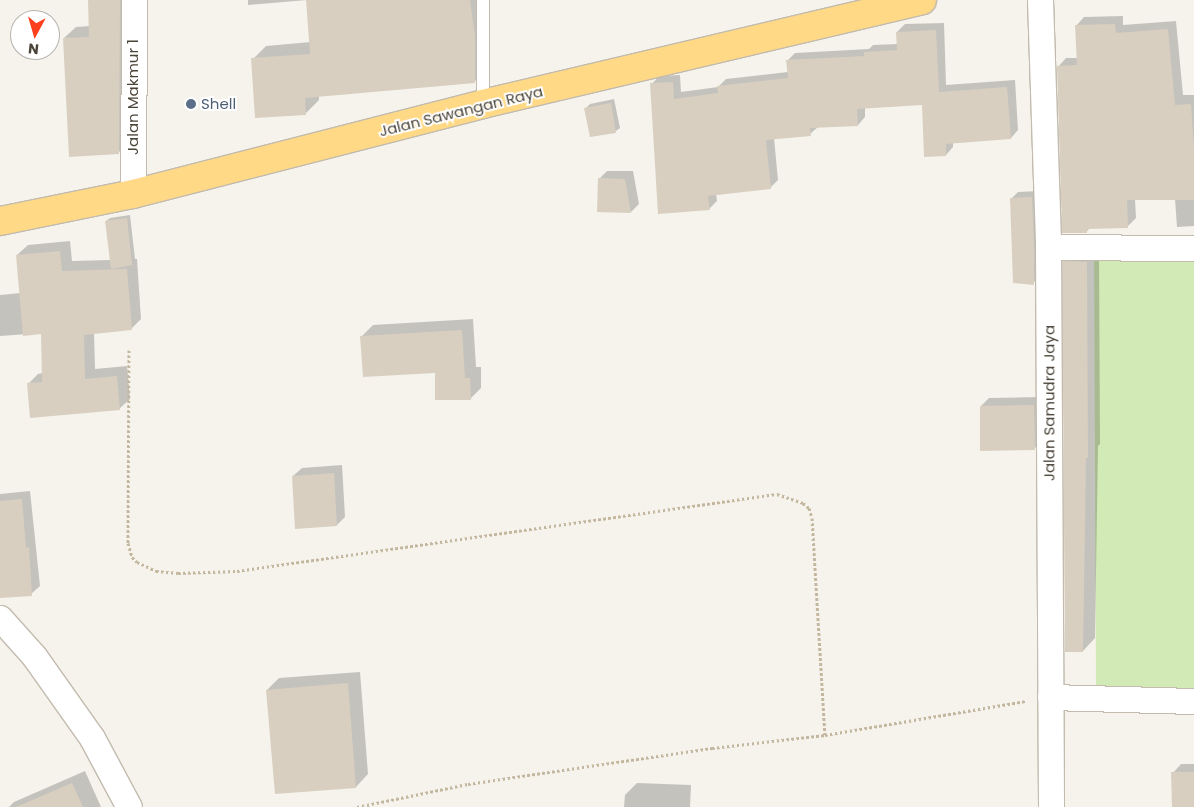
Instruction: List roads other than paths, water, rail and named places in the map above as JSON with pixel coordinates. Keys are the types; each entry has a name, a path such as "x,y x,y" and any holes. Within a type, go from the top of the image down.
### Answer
{"highway":[{"name":"Jalan Sawangan Raya","path":"0,221 133,194 483,104 922,0"}],"street":[{"name":"Jalan Makmur 1","path":"133,194 134,0"},
{"name":"Jalan Samudra Jaya","path":"1040,0 1048,247 1051,807"},
{"path":"1048,247 1194,248"},
{"path":"0,618 34,656 92,738 129,807"},
{"path":"1050,697 1194,701"}],"lane":[{"path":"483,0 483,104"}],"place":[{"name":"Shell","path":"191,104"}]}
